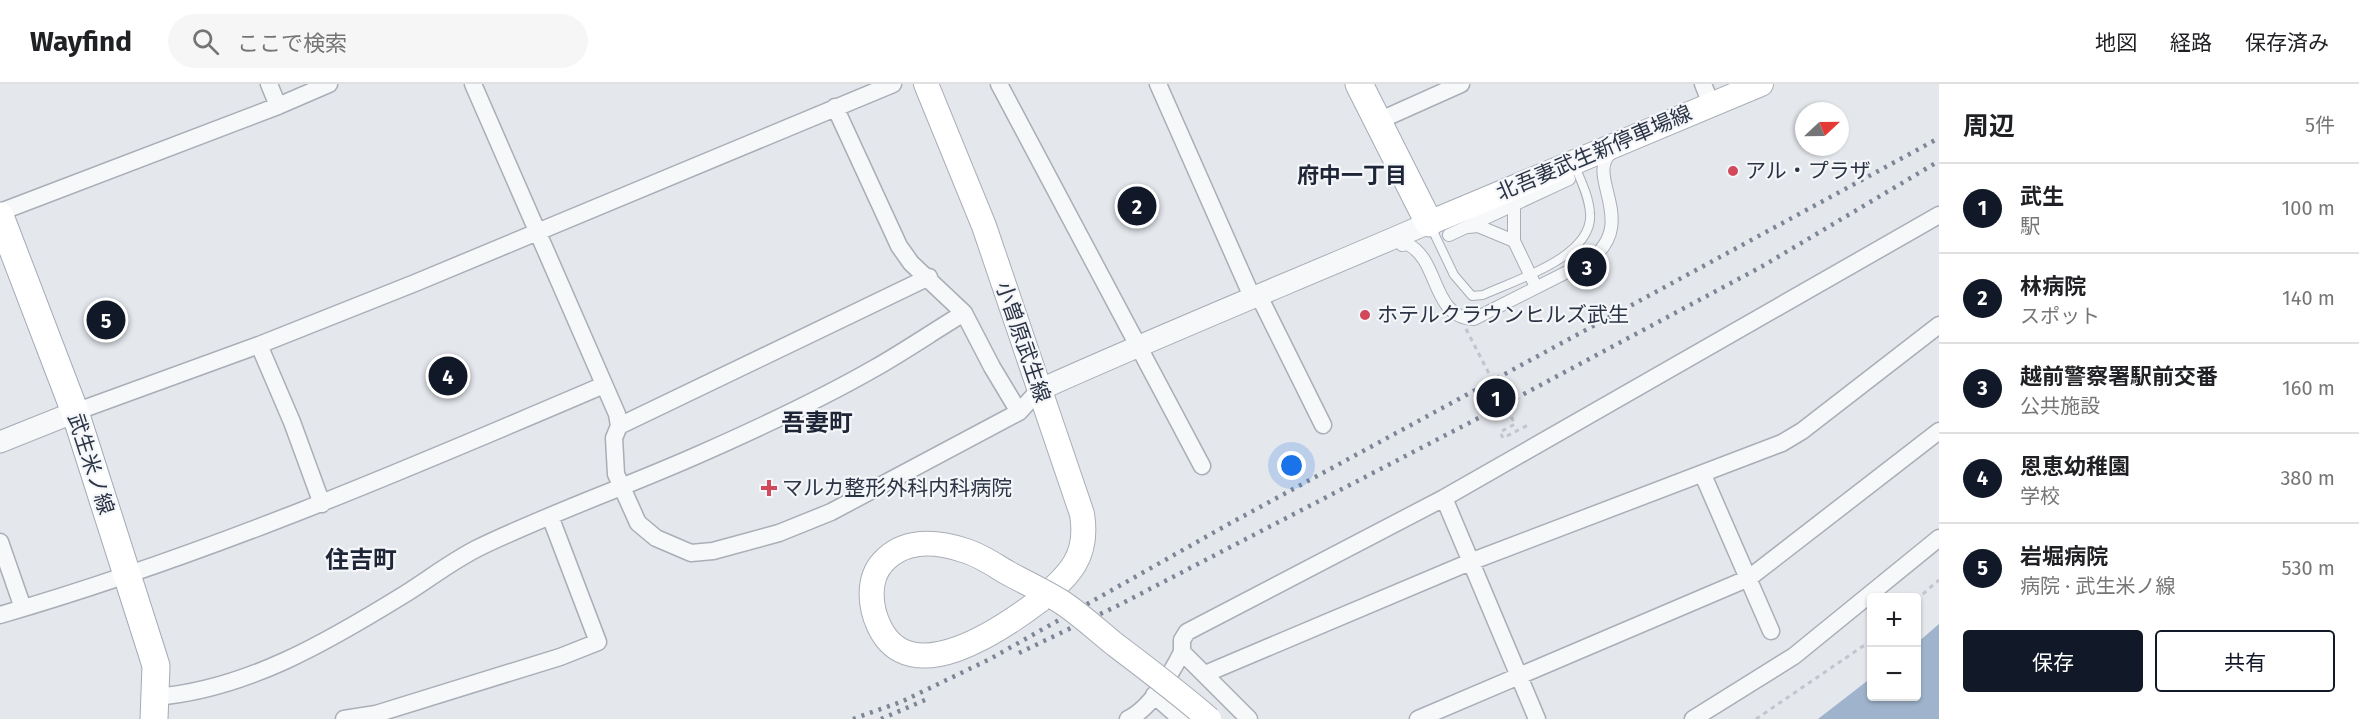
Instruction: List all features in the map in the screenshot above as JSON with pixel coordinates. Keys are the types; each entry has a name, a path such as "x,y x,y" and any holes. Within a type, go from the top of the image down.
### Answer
{"main road":[{"name":"小曽原武生線","path":"926,84 984,226 1078,499 1084,529 1082,550 1073,569 1039,601 1017,618 972,642 943,653 922,656 908,654 888,639 875,618 872,596 879,568 903,548 927,543 965,550 1064,604 1171,685 1209,719"},
{"path":"1359,84 1376,122 1439,229"},
{"name":"北吾妻武生新停車場線","path":"1439,229 1571,170 1707,94 1761,84"},
{"name":"武生米ノ線","path":"0,214 75,412 155,662 155,708"}],"street":[{"path":"269,84 278,106"},
{"path":"0,214 278,106 328,84"},
{"path":"473,84 619,426"},
{"path":"0,442 259,345 536,234 893,84"},
{"path":"999,84 1140,345 1202,466"},
{"path":"1158,84 1256,297 1323,425"},
{"path":"1376,122 1461,84"},
{"path":"835,107 899,246 911,262 964,313 1019,412"},
{"path":"1402,245 1407,244 1419,249 1448,308 1461,317 1474,319 1597,255 1606,242 1614,217 1603,177 1604,162 1611,153"},
{"path":"1466,227 1571,170"},
{"path":"1514,202 1514,241 1536,287"},
{"path":"1128,719 1137,715 1167,680 1182,652 1182,640 1187,632 1444,498 1939,215"},
{"path":"929,277 619,426 614,438 614,460 622,488 638,523 656,537 691,553 713,551 779,532 831,512 1019,412 1039,390 1256,297 1439,229 1478,226 1514,241"},
{"path":"155,708 184,695 227,683 305,652 475,550 550,516 622,488 799,408 875,368 964,313"},
{"path":"1461,317 1466,329"},
{"path":"1205,674 1470,562 1782,443 1802,431 1939,325"},
{"path":"259,345 292,422 322,504"},
{"path":"0,615 127,575 322,504 603,385"},
{"path":"1418,719 1749,578 1939,430"},
{"path":"1703,475 1771,631"},
{"path":"1444,498 1537,719"},
{"path":"344,719 376,714 560,657 598,642 550,516"},
{"path":"1693,719 1794,656 1939,538"},
{"path":"0,542 23,608"},
{"path":"1182,652 1249,719"},
{"path":"1154,694 1180,719"}],"lane":[{"path":"1439,229 1454,275 1472,296 1483,295 1571,252 1587,232 1590,216 1589,204 1571,170"}],"path":[{"path":"1466,329 1515,423 1500,432 1503,438 1530,424"},
{"path":"1921,596 1939,580"},
{"path":"1756,719 1867,643"}],"water":[{"path":"1939,624 1939,719 1818,719 1867,681 1867,701 1921,701 1921,640"}],"railway":[{"path":"853,719 901,702 990,659 1227,525 1939,138"},
{"path":"1019,653 1119,605 1494,410 1761,267 1939,161"},
{"path":"881,719 925,700"}],"place":[{"name":"アル・プラザ","path":"1733,171"},
{"name":"林病院","path":"1137,206"},
{"name":"越前警察署駅前交番","path":"1587,267"},
{"name":"ホテルクラウンヒルズ武生","path":"1365,315"},
{"name":"岩堀病院","path":"106,320"},
{"name":"恩恵幼稚園","path":"448,376"},
{"name":"武生","path":"1496,398"},
{"name":"マルカ整形外科内科病院","path":"769,488"}],"district":[{"name":"府中一丁目","path":"1352,175"},
{"name":"吾妻町","path":"817,423"},
{"name":"住吉町","path":"361,560"}]}
